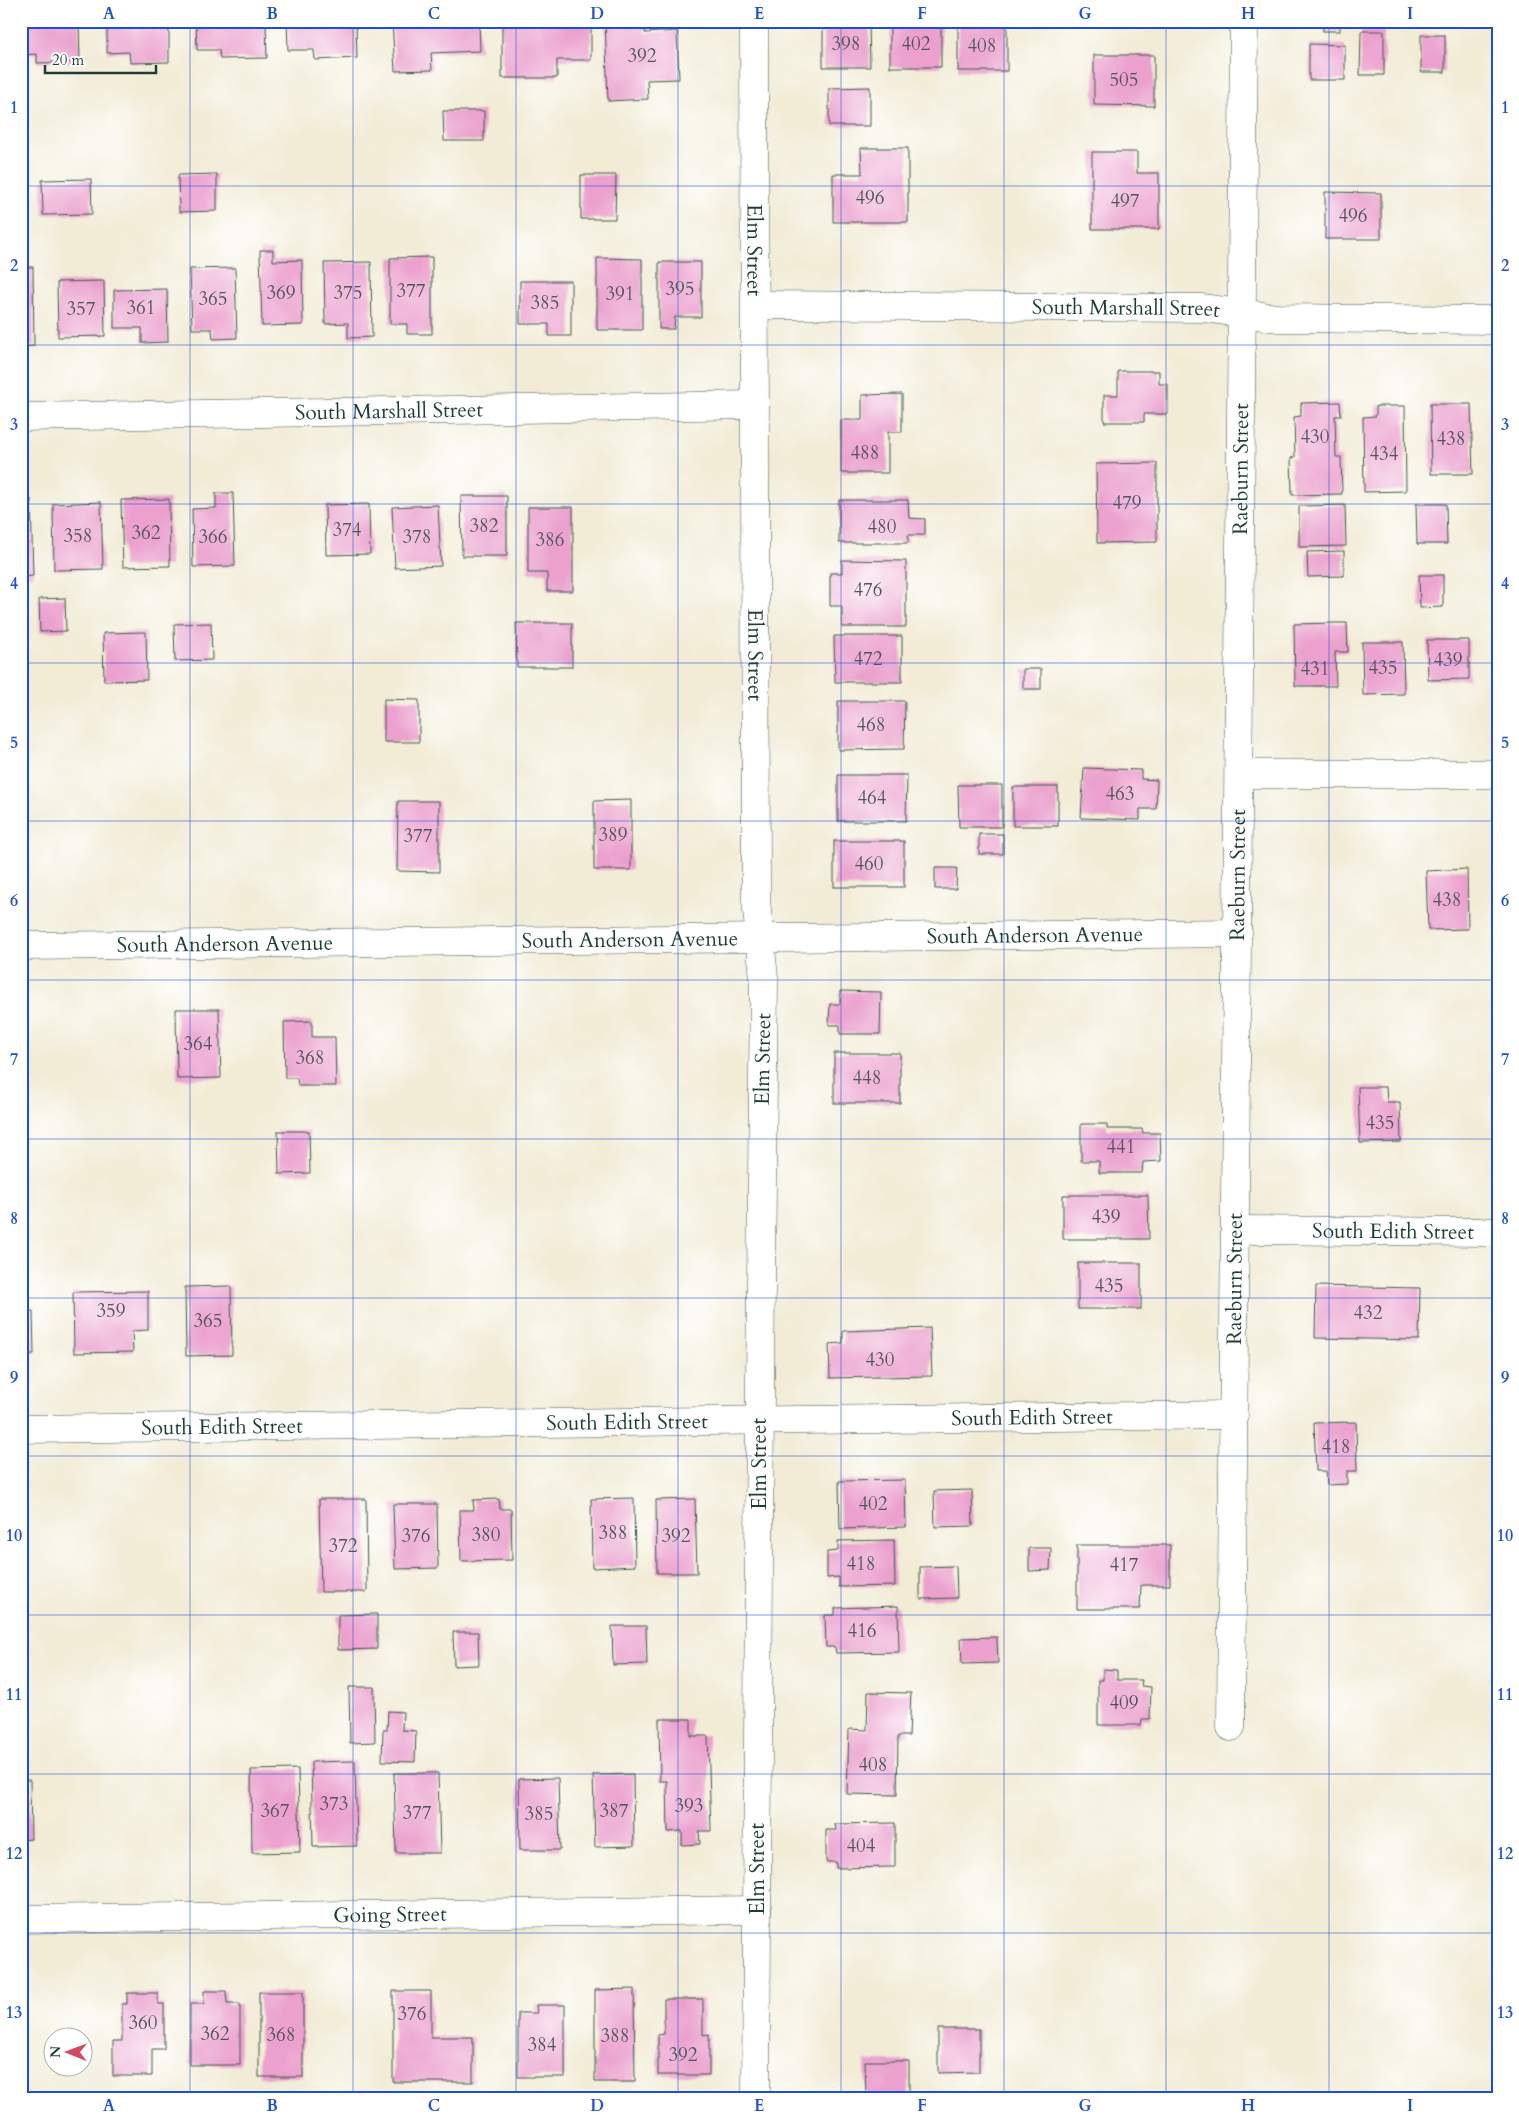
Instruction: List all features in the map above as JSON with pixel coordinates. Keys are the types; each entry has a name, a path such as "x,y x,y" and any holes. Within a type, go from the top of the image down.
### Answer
{"street":[{"name":"Elm Street","path":"754,21 756,900 764,978 756,2098"},
{"name":"Raeburn Street","path":"1231,1727 1244,21"},
{"name":"South Marshall Street","path":"755,305 1203,308 1277,318 1498,320"},
{"name":"South Marshall Street","path":"21,418 755,406"},
{"path":"1239,774 1498,774"},
{"name":"South Anderson Avenue","path":"21,946 1238,933"},
{"name":"South Edith Street","path":"1235,1230 1490,1232"},
{"name":"South Edith Street","path":"21,1429 1234,1415"},
{"name":"Going Street","path":"21,1919 757,1910"}],"building":[{"path":"21,21 79,21 80,62 37,63 37,54 21,55"},
{"path":"107,21 169,21 169,62 130,63 129,52 107,53"},
{"path":"196,21 266,21 267,58 220,59 219,50 197,50"},
{"path":"287,21 356,21 357,58 315,60 314,50 288,50"},
{"path":"392,21 479,21 480,51 431,53 432,70 395,71"},
{"path":"502,21 591,21 591,60 557,60 557,78 502,78"},
{"path":"605,21 645,21 645,33 677,31 679,79 647,80 648,99 608,101"},
{"path":"823,21 869,21 870,67 823,67"},
{"path":"890,21 941,21 941,67 890,67"},
{"path":"958,21 1007,21 1007,71 958,71"},
{"path":"1323,21 1340,21 1340,31 1323,31"},
{"path":"1361,31 1384,31 1384,75 1360,75"},
{"path":"1421,35 1445,35 1445,72 1421,72"},
{"path":"1309,44 1345,45 1345,80 1309,80"},
{"path":"1094,55 1154,55 1154,106 1094,105"},
{"path":"870,87 870,126 829,126 829,88"},
{"path":"443,111 484,111 484,141 444,141"},
{"path":"861,148 908,148 908,222 833,222 833,174 862,174"},
{"path":"1092,152 1137,152 1137,173 1159,173 1159,229 1092,229"},
{"path":"217,174 217,211 179,212 178,175"},
{"path":"581,175 616,175 615,219 581,219"},
{"path":"91,179 92,214 43,215 42,180"},
{"path":"1325,192 1381,193 1381,239 1325,239"},
{"path":"260,250 273,250 273,261 302,260 303,325 262,326"},
{"path":"432,257 432,334 407,334 407,324 390,324 390,258"},
{"path":"597,258 642,259 642,330 597,330"},
{"path":"371,262 372,337 348,338 348,323 325,324 324,263"},
{"path":"659,262 701,262 701,317 675,317 674,329 659,329"},
{"path":"21,267 33,267 34,346 21,347"},
{"path":"235,268 237,338 213,339 212,329 192,329 190,269"},
{"path":"104,281 105,336 58,337 57,282"},
{"path":"520,281 571,281 571,336 549,336 549,324 520,324"},
{"path":"167,289 168,342 142,343 142,328 114,328 114,290"},
{"path":"1118,371 1159,371 1159,384 1168,384 1168,414 1144,414 1144,422 1104,422 1104,395 1118,395"},
{"path":"902,394 902,432 888,432 888,473 841,473 841,420 862,420 862,395"},
{"path":"1340,402 1341,416 1335,416 1336,457 1341,457 1342,494 1292,495 1291,458 1295,457 1294,417 1301,416 1301,403"},
{"path":"1430,404 1471,404 1473,474 1431,474"},
{"path":"1376,406 1405,406 1406,491 1364,492 1363,417 1376,416"},
{"path":"1157,463 1157,542 1097,543 1096,464"},
{"path":"216,493 233,493 235,566 193,567 192,509 216,508"},
{"path":"461,496 507,496 507,556 462,556"},
{"path":"21,499 31,499 33,576 21,577"},
{"path":"169,499 170,566 123,567 121,500"},
{"path":"839,500 908,500 909,518 925,519 925,535 908,535 908,543 839,543"},
{"path":"101,502 103,569 54,570 53,504"},
{"path":"369,504 370,554 326,555 325,505"},
{"path":"1416,504 1446,504 1447,544 1417,544"},
{"path":"438,505 441,566 395,568 392,507"},
{"path":"1345,505 1346,546 1299,547 1299,506"},
{"path":"528,507 573,507 573,591 547,591 547,573 528,573"},
{"path":"1344,551 1344,576 1308,577 1307,552"},
{"path":"842,560 906,561 906,627 842,627 842,606 830,606 830,573 842,573"},
{"path":"1419,575 1443,575 1443,607 1420,608"},
{"path":"65,598 66,631 40,632 39,599"},
{"path":"211,623 212,660 175,661 174,624"},
{"path":"516,623 572,623 572,667 517,667"},
{"path":"1347,623 1348,652 1335,652 1336,686 1295,686 1294,624"},
{"path":"146,632 147,680 104,681 103,633"},
{"path":"834,636 902,636 902,682 835,682"},
{"path":"1427,640 1469,640 1469,679 1428,680"},
{"path":"1362,642 1403,642 1404,694 1363,695"},
{"path":"1023,669 1041,669 1041,689 1023,689"},
{"path":"384,699 419,700 419,742 384,742"},
{"path":"838,701 905,701 904,749 838,750"},
{"path":"1084,768 1141,770 1141,779 1157,780 1156,809 1140,809 1140,820 1081,818"},
{"path":"838,775 907,775 906,821 838,821"},
{"path":"958,785 1002,785 1002,827 959,827"},
{"path":"1013,787 1058,787 1058,826 1013,826"},
{"path":"631,800 631,870 594,870 594,801"},
{"path":"398,801 439,801 439,872 397,871"},
{"path":"979,834 1003,834 1003,854 979,854"},
{"path":"834,841 904,841 904,887 834,887"},
{"path":"935,868 957,868 956,889 935,889"},
{"path":"1467,869 1468,929 1428,930 1426,871"},
{"path":"840,991 881,992 880,1034 840,1034 840,1025 829,1025 830,1004 840,1004"},
{"path":"176,1009 219,1009 221,1078 177,1079"},
{"path":"21,1019 27,1019 28,1076 21,1076"},
{"path":"312,1021 312,1037 335,1037 336,1086 298,1086 297,1078 285,1078 284,1022"},
{"path":"834,1053 900,1053 900,1103 834,1103"},
{"path":"1358,1087 1386,1087 1387,1102 1400,1102 1401,1142 1360,1143"},
{"path":"1081,1124 1107,1124 1107,1129 1142,1129 1143,1133 1160,1133 1161,1161 1143,1162 1142,1173 1099,1173 1099,1161 1081,1161"},
{"path":"278,1131 309,1131 310,1173 279,1174"},
{"path":"1063,1195 1148,1195 1149,1239 1063,1239"},
{"path":"1078,1263 1141,1263 1141,1309 1078,1309"},
{"path":"231,1286 232,1355 186,1356 185,1287"},
{"path":"1316,1286 1420,1288 1419,1340 1315,1338"},
{"path":"148,1291 148,1330 132,1331 133,1352 74,1353 73,1292"},
{"path":"21,1311 33,1311 34,1354 21,1354"},
{"path":"930,1328 932,1376 830,1378 829,1344 843,1343 843,1331"},
{"path":"1356,1422 1357,1471 1347,1471 1347,1484 1327,1485 1326,1471 1316,1471 1314,1423"},
{"path":"905,1480 906,1527 840,1529 839,1481"},
{"path":"972,1490 973,1526 935,1527 934,1491"},
{"path":"634,1498 635,1566 592,1568 591,1499"},
{"path":"319,1499 366,1499 367,1592 321,1592"},
{"path":"499,1499 500,1509 511,1509 512,1560 461,1561 460,1510 474,1510 473,1500"},
{"path":"695,1499 697,1573 657,1573 656,1500"},
{"path":"393,1504 437,1504 438,1568 395,1569"},
{"path":"894,1540 895,1586 839,1587 839,1577 827,1578 827,1552 838,1551 838,1541"},
{"path":"1077,1545 1170,1545 1170,1585 1141,1585 1140,1609 1077,1609"},
{"path":"1029,1548 1051,1548 1050,1570 1029,1571"},
{"path":"956,1566 957,1598 920,1599 920,1567"},
{"path":"898,1606 899,1652 836,1653 835,1647 826,1647 825,1615 835,1615 835,1608"},
{"path":"377,1614 377,1649 338,1650 338,1615"},
{"path":"612,1626 646,1626 647,1664 613,1665"},
{"path":"453,1632 478,1632 479,1665 454,1666"},
{"path":"997,1637 998,1663 962,1664 961,1638"},
{"path":"1103,1669 1117,1670 1117,1680 1142,1680 1141,1686 1151,1687 1150,1719 1142,1719 1141,1725 1098,1725 1098,1680 1103,1680"},
{"path":"349,1687 374,1687 375,1742 350,1743"},
{"path":"868,1692 911,1693 909,1736 898,1736 897,1795 847,1794 849,1729 867,1730"},
{"path":"388,1711 403,1712 402,1730 416,1731 415,1762 382,1761 383,1730 387,1730"},
{"path":"659,1719 691,1719 691,1736 708,1736 711,1831 699,1831 700,1844 682,1845 682,1831 668,1832 667,1781 660,1781"},
{"path":"355,1761 357,1846 313,1847 311,1762"},
{"path":"298,1769 300,1852 252,1853 251,1770"},
{"path":"394,1773 438,1773 440,1853 396,1853"},
{"path":"633,1774 634,1846 595,1847 593,1775"},
{"path":"558,1778 560,1850 520,1850 519,1779"},
{"path":"21,1780 30,1780 31,1839 21,1840"},
{"path":"895,1823 895,1867 836,1868 836,1862 826,1862 826,1830 836,1830 835,1824"},
{"path":"634,1989 635,2082 595,2082 595,1990"},
{"path":"204,1991 226,1991 227,2004 240,2004 240,2065 190,2065 190,2004 204,2004"},
{"path":"393,1991 431,1991 431,2037 473,2037 473,2082 393,2082"},
{"path":"259,1992 303,1992 303,2077 259,2077"},
{"path":"127,1993 158,1993 158,2004 164,2004 164,2049 152,2049 152,2076 113,2076 113,2041 122,2041 122,2004 127,2004"},
{"path":"664,1999 703,1999 703,2035 709,2034 709,2075 658,2075 658,2035 664,2034"},
{"path":"536,2005 565,2005 565,2077 518,2077 518,2013 537,2013"},
{"path":"938,2029 979,2029 979,2072 938,2073"},
{"path":"865,2061 909,2061 909,2098 866,2098"}]}
